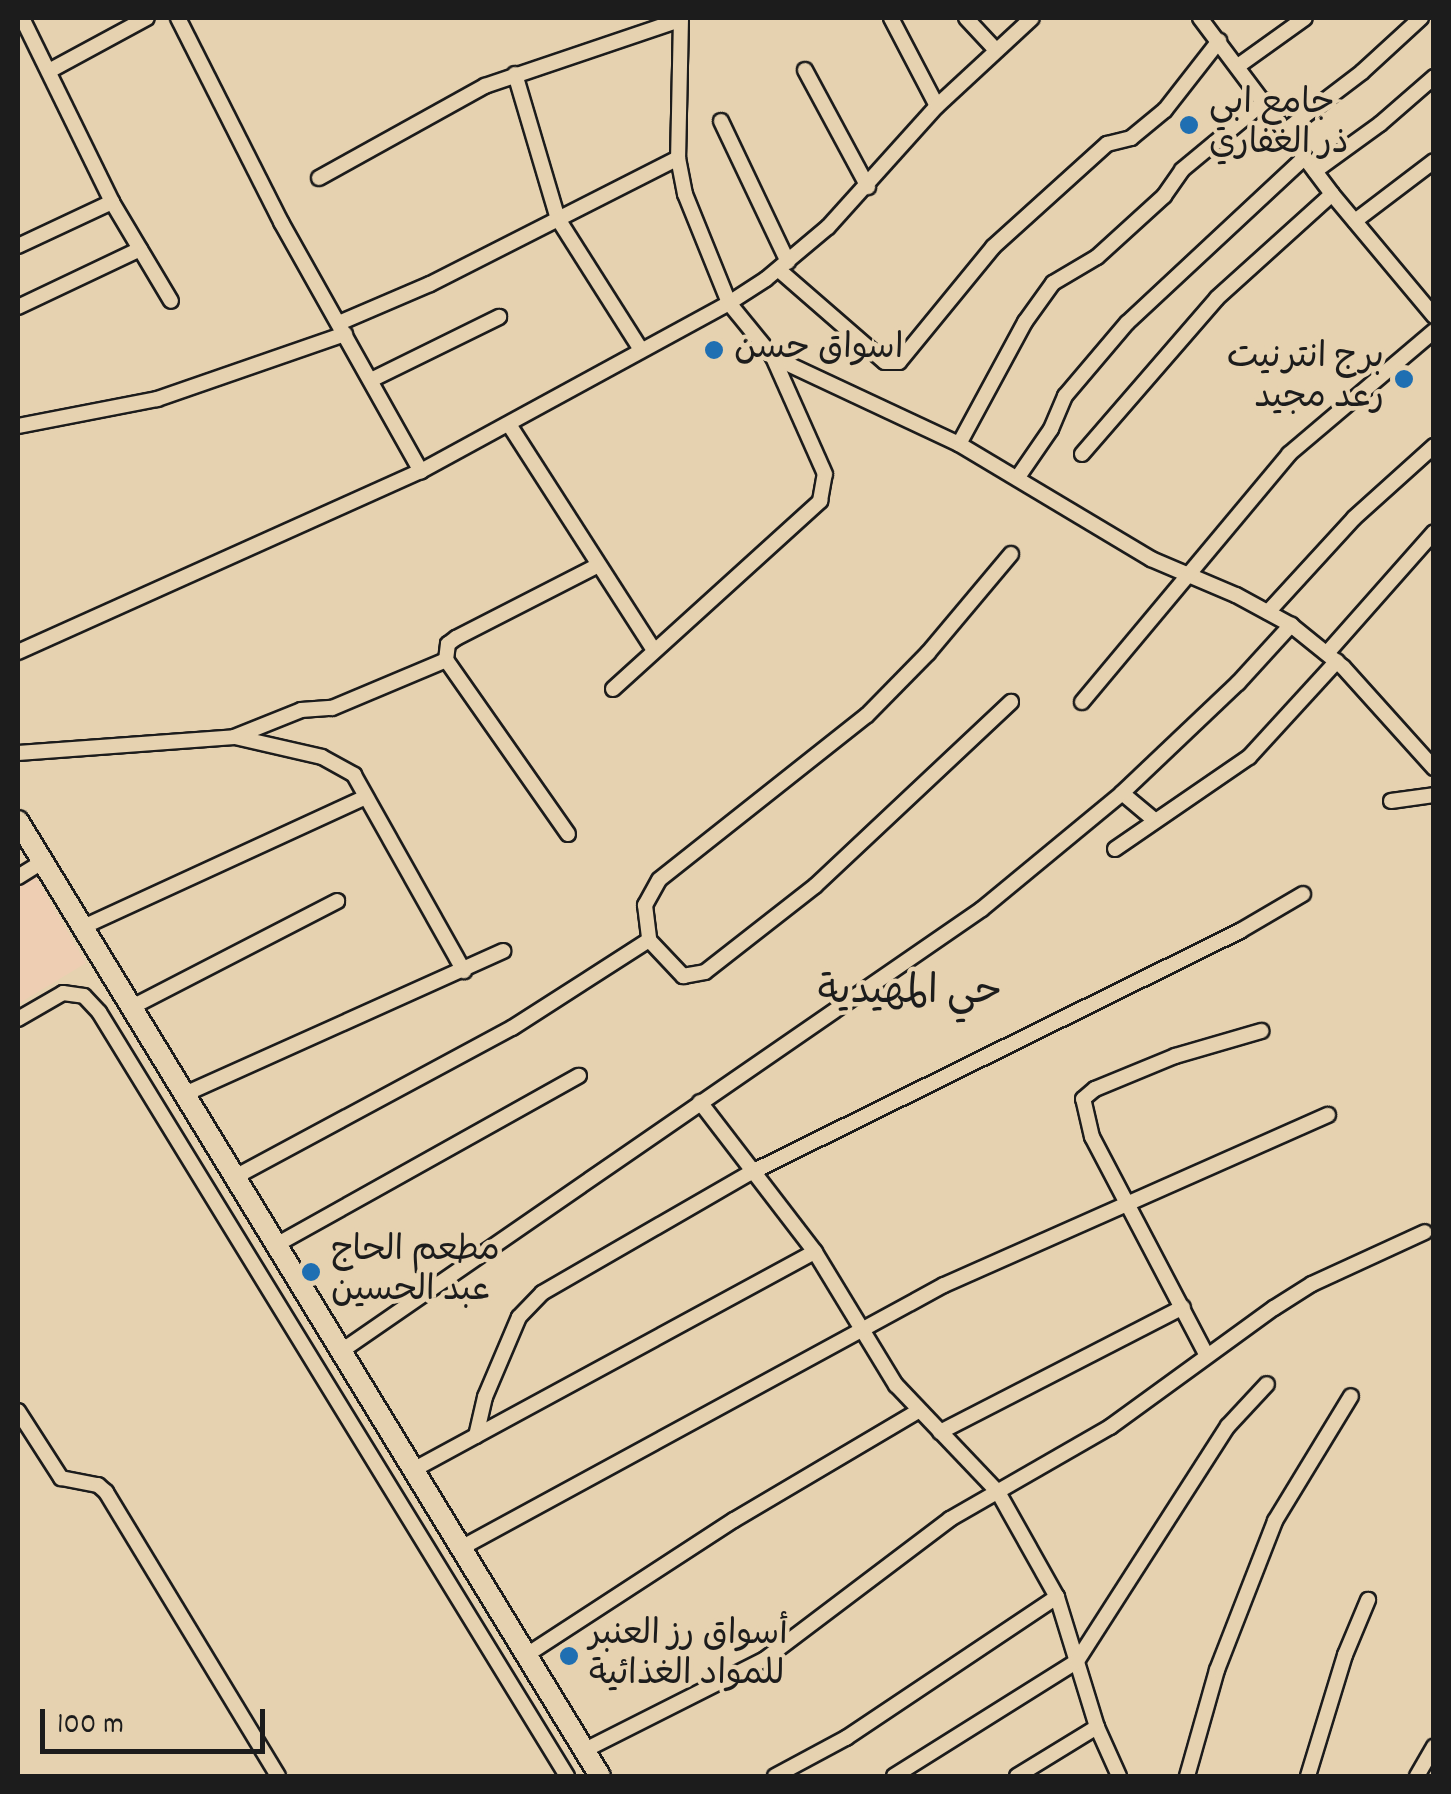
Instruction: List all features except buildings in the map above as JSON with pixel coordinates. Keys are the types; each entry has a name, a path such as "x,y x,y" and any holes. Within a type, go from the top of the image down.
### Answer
{"street":[{"path":"49,71 147,18"},
{"path":"178,18 421,471"},
{"path":"890,18 937,106"},
{"path":"966,18 994,49"},
{"path":"18,652 421,471 510,426 729,303 783,266 868,187 937,106 994,49 1032,18"},
{"path":"1200,18 1332,194 1434,316"},
{"path":"1238,66 1305,18"},
{"path":"1286,130 1362,72 1421,18"},
{"path":"23,19 112,202 171,301"},
{"path":"318,178 485,86 680,19 678,158 696,231 729,303 773,357 825,474 820,501 613,689"},
{"path":"721,121 783,266 885,362 899,362 993,247 1106,144 1134,136 1164,110 1219,41"},
{"path":"804,70 868,187"},
{"path":"516,74 558,218 641,350"},
{"path":"1315,171 1380,124 1434,77"},
{"path":"959,444 1024,322 1053,283 1096,257 1164,196 1182,170 1265,100"},
{"path":"1018,477 1051,430 1071,388 1127,323 1304,157"},
{"path":"18,425 157,399 342,328 678,158"},
{"path":"1355,221 1434,161"},
{"path":"1082,454 1217,298 1332,194"},
{"path":"18,246 112,202"},
{"path":"18,307 140,249"},
{"path":"371,380 499,317"},
{"path":"1082,702 1289,454 1434,331"},
{"path":"773,357 959,444 1151,559 1291,625 1332,657 1434,768"},
{"path":"510,426 654,650"},
{"path":"1268,612 1354,518 1434,446"},
{"path":"1115,849 1153,819 1249,757 1434,532"},
{"path":"1011,554 928,653 867,714 659,880 644,904 649,940 683,976 705,972 814,886 1012,702"},
{"path":"568,834 446,660 448,644 456,638 597,566"},
{"path":"340,1352 982,909 1122,793 1238,684 1291,625"},
{"path":"234,737 301,710 332,708 446,660"},
{"path":"18,753 234,737 322,757 354,775 464,972"},
{"path":"1122,793 1153,819"},
{"path":"1391,801 1434,794"},
{"path":"84,928 365,797"},
{"path":"18,820 600,1776"},
{"path":"18,877 44,862"},
{"path":"476,1436 485,1397 520,1317 532,1302 750,1173 1240,931 1303,894"},
{"path":"132,1007 337,901"},
{"path":"235,1176 512,1028 649,940"},
{"path":"185,1094 464,972 503,951"},
{"path":"18,1019 63,993 84,996 139,1073 567,1776"},
{"path":"1206,1354 1092,1137 1083,1099 1094,1089 1174,1056 1261,1030"},
{"path":"139,1073 163,1058"},
{"path":"276,1245 579,1076"},
{"path":"700,1102 750,1173 815,1252 896,1385 998,1492 1057,1597 1097,1727 1119,1776"},
{"path":"461,1548 944,1284 1328,1115"},
{"path":"585,1750 765,1658 950,1520 1110,1427 1206,1354 1312,1284 1425,1232"},
{"path":"413,1470 815,1252"},
{"path":"940,1432 1183,1307"},
{"path":"894,1776 1077,1660 1228,1426 1267,1384"},
{"path":"1188,1776 1217,1670 1275,1521 1352,1396"},
{"path":"18,1410 61,1478 98,1484 106,1492 278,1776"},
{"path":"525,1656 734,1520 918,1411"},
{"path":"775,1776 846,1738 1057,1597"},
{"path":"1308,1776 1344,1656 1368,1600"},
{"path":"1017,1776 1097,1727"},
{"path":"1417,1776 1434,1746"}],"shaded area":[{"path":"35,876 86,963 18,1004 18,887"}],"place":[{"name":"جامع ابي ذر الغفاري","path":"1189,125"},
{"name":"اسواق حسن","path":"714,350"},
{"name":"برج انترنيت رعد مجيد","path":"1404,379"},
{"name":"مطعم الحاج عبد الحسين","path":"311,1272"},
{"name":"أسواق رز العنبر للمواد الغذائية","path":"569,1656"}],"district":[{"name":"حي المهيدية","path":"910,995"}]}
